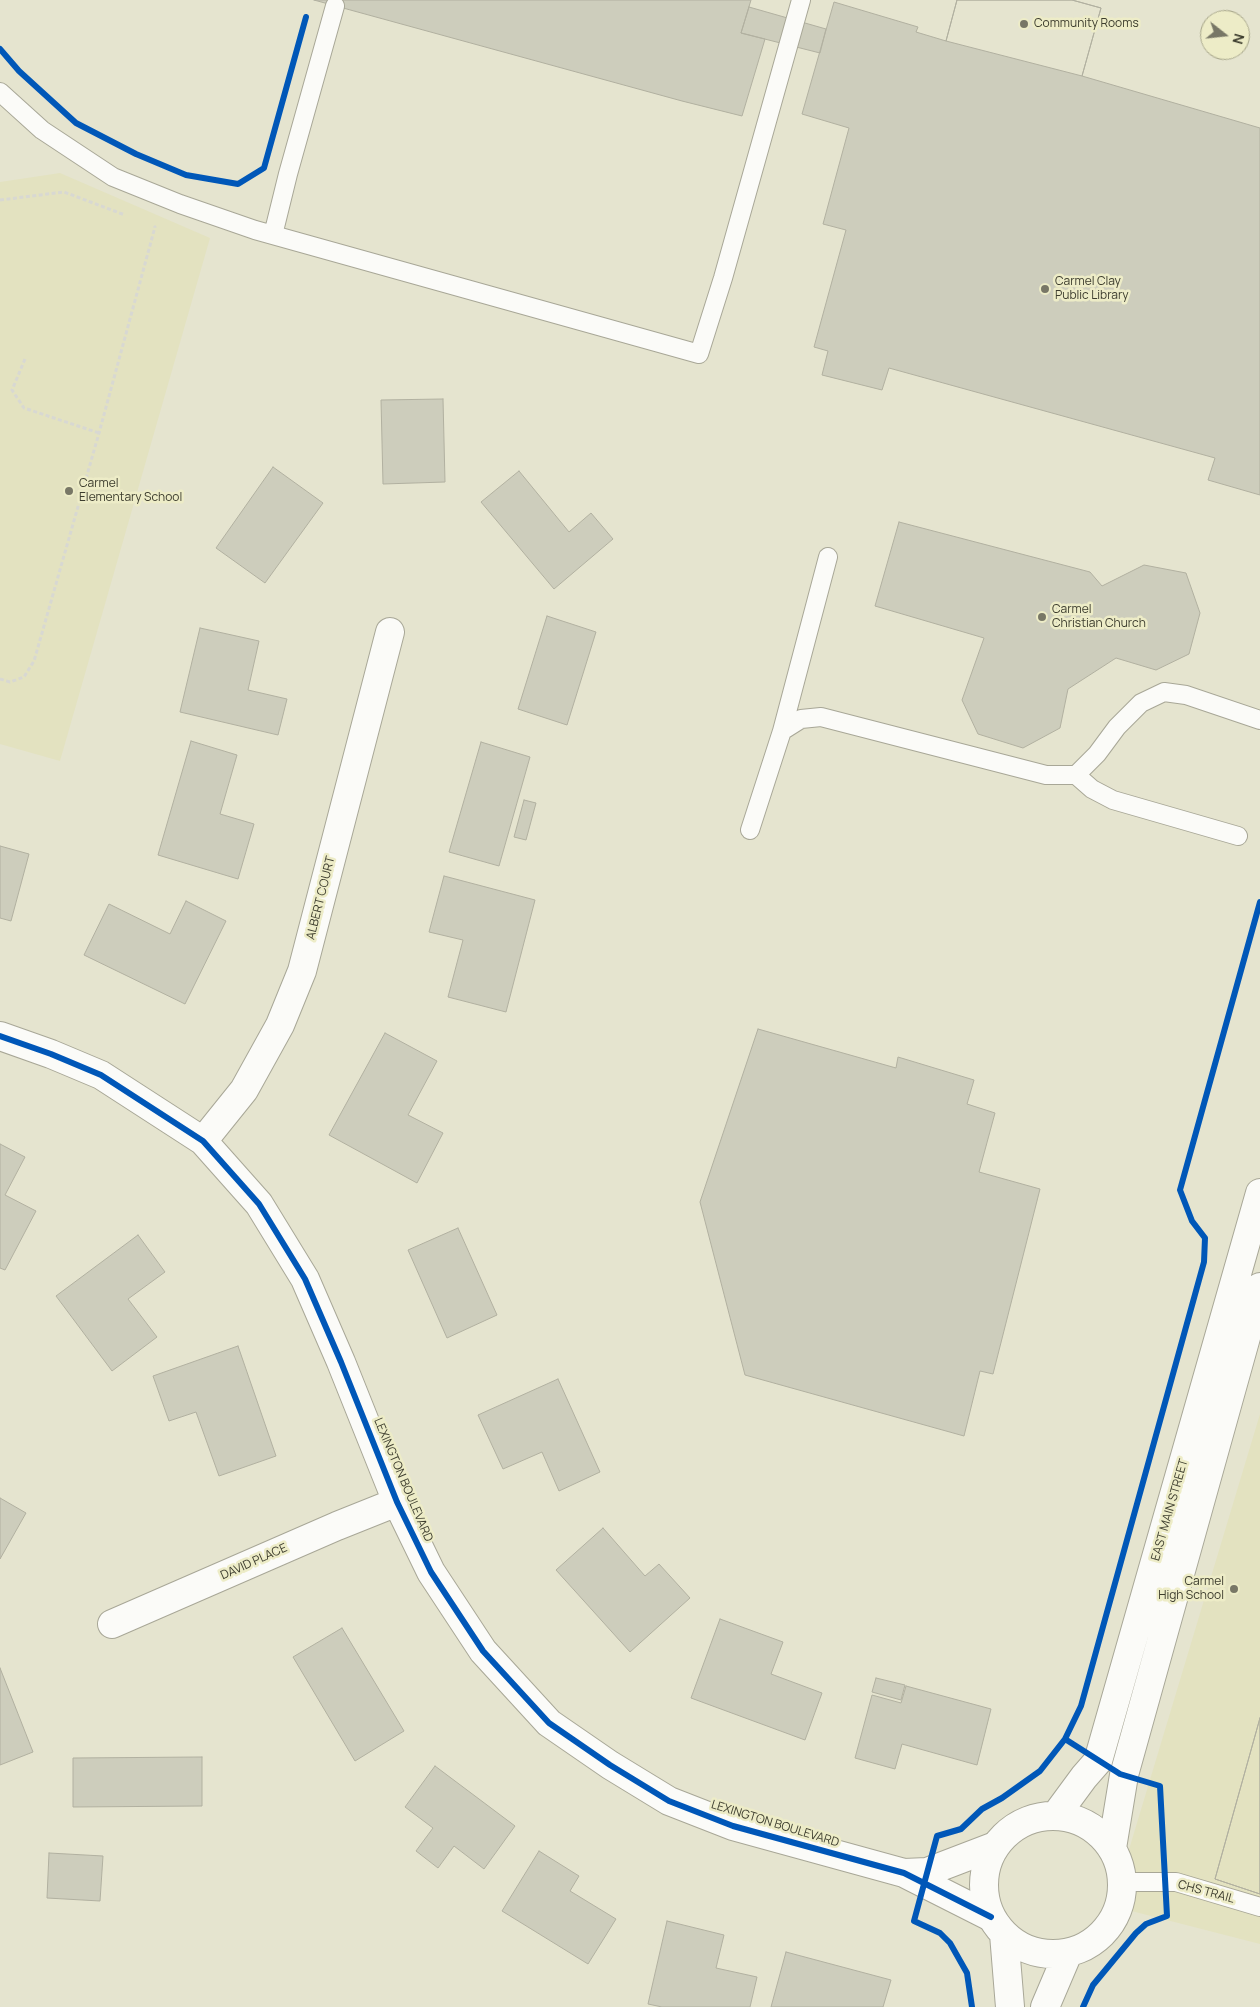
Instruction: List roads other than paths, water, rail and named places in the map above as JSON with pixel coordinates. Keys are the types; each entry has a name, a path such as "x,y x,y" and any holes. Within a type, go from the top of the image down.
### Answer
{"street":[{"name":"ALBERT COURT","path":"203,1141 244,1090 280,1025 302,971 390,632"},
{"name":"LEXINGTON BOULEVARD","path":"0,1036 51,1054 101,1075 203,1141 259,1204 305,1279 398,1502 432,1572 483,1651 549,1723 610,1765 669,1801 733,1826 904,1873 998,1926"},
{"name":"EAST MAIN STREET","path":"1056,1815 1098,1761 1260,1193"},
{"path":"1112,1848 1124,1775 1260,1287"},
{"name":"DAVID PLACE","path":"112,1624 337,1526 398,1502"},
{"path":"1056,1815 1077,1819 1097,1831 1112,1848 1121,1869 1122,1893 1116,1915 1102,1934 1084,1948 1068,1953 1039,1954 1018,1946 998,1926 988,1912 983,1889 985,1866 995,1846 1011,1829 1032,1819 1056,1815"},
{"name":"LEXINGTON BOULEVARD","path":"904,1873 927,1872 995,1846"},
{"path":"998,1926 1010,2007"},
{"path":"1045,2007 1068,1953"}],"lane":[{"path":"0,92 42,130 113,177 180,204 273,235 699,354 723,278 801,0"},
{"path":"273,235 335,6"},
{"path":"750,830 782,731 828,557"},
{"path":"1076,775 1097,754 1117,727 1141,703 1164,692 1186,695 1260,720"},
{"path":"782,731 801,719 821,717 1046,775 1076,775 1092,789 1113,800 1238,836"},
{"name":"CHS TRAIL","path":"1121,1882 1176,1882 1260,1907"}],"place":[{"name":"Community Rooms","path":"1024,24"},
{"name":"Carmel Clay Public Library","path":"1045,289"},
{"name":"Carmel Elementary School","path":"69,491"},
{"name":"Carmel Christian Church","path":"1042,617"},
{"name":"Carmel High School","path":"1234,1589"}]}
